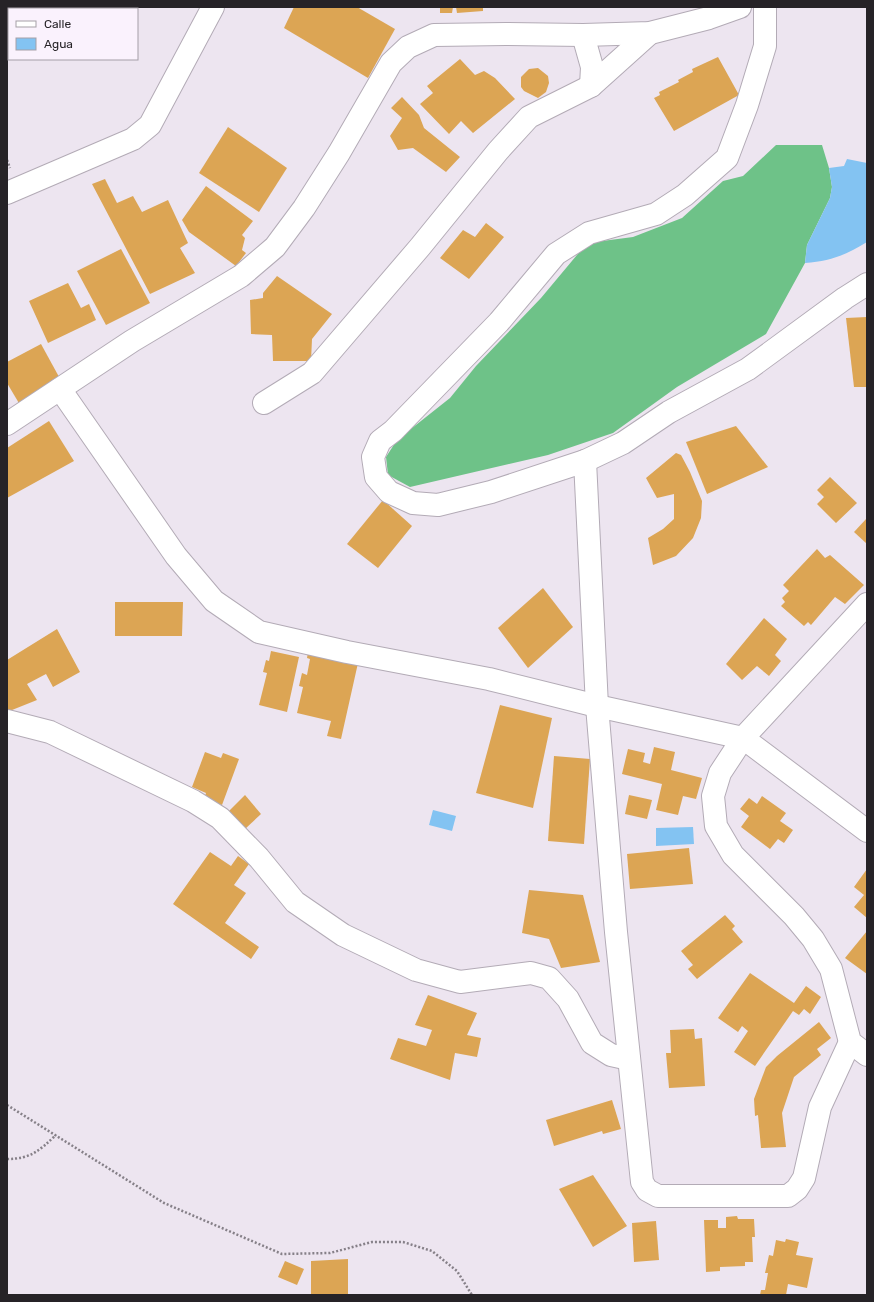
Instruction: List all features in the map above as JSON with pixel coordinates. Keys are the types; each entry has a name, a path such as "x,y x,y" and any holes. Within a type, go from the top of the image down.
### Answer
{"street":[{"path":"7,193 133,139 150,125 212,7"},
{"path":"7,424 132,341 241,276 275,247 304,208 339,153 391,63 408,47 434,35 583,35 650,33 710,18 740,7"},
{"path":"765,7 765,46 747,105 728,158 685,195 656,214 589,233 556,254 499,322 393,431 380,441 373,457 376,477 389,492 413,503 438,505 490,492 585,461 624,443 669,412 748,369 845,298 867,284"},
{"path":"264,403 312,373 420,247 498,151 529,117 591,86 650,33"},
{"path":"583,35 592,67 591,86"},
{"path":"60,389 176,556 214,601 259,632 347,652 490,679 597,706 743,738 867,832"},
{"path":"585,461 597,706 616,932 642,1182 647,1190 658,1196 788,1196 797,1189 804,1178 820,1107 859,1049 831,969 813,939 794,916 734,855 716,826 713,796 720,773 743,738 867,604"},
{"path":"7,721 50,732 193,801 220,818 258,858 295,902 343,935 416,970 460,982 531,973 549,978 568,999 592,1043 611,1055 630,1059"}],"path":[{"path":"7,1105 164,1203 282,1254 330,1252 372,1242 404,1242 432,1251 457,1271 472,1295"},
{"path":"7,1159 16,1159 36,1153 56,1135"}],"green space":[{"path":"776,145 822,145 829,168 832,187 830,198 807,245 805,263 766,334 677,387 613,433 548,455 410,487 388,475 386,457 397,440 450,398 476,366 541,298 587,243 633,237 682,218 723,181 743,176"}],"water":[{"path":"847,159 867,163 867,242 838,257 823,261 805,263 807,245 830,198 832,187 829,168 844,166"},
{"path":"433,810 456,816 452,831 429,825"},
{"path":"693,827 694,844 656,846 656,828"}],"building":[{"path":"294,7 357,7 395,29 368,78 284,28"},
{"path":"440,7 453,7 452,13 440,13"},
{"path":"456,7 483,7 483,11 457,13"},
{"path":"718,57 739,95 674,131 654,98 660,95 659,92 679,82 678,80 693,72 692,69"},
{"path":"460,59 475,75 484,71 495,78 515,99 473,133 461,121 449,134 420,104 433,93 427,86"},
{"path":"538,68 548,76 549,83 546,92 538,98 524,91 521,87 521,77 529,69"},
{"path":"402,97 419,115 424,128 460,157 446,172 413,148 398,150 390,136 402,118 391,108"},
{"path":"228,127 287,168 259,212 199,173"},
{"path":"105,179 117,203 133,196 142,212 168,200 188,243 180,248 195,273 150,294 92,184"},
{"path":"206,186 253,221 242,235 245,238 242,250 246,253 236,266 189,232 182,220"},
{"path":"486,223 504,237 469,279 440,258 463,230 475,237"},
{"path":"121,249 150,303 106,325 77,271"},
{"path":"277,276 332,314 312,339 311,361 273,361 272,335 251,334 250,300 263,298 263,293"},
{"path":"68,283 81,308 89,304 96,320 48,343 29,301"},
{"path":"867,317 867,387 854,387 846,318"},
{"path":"41,344 64,386 23,410 7,383 7,362"},
{"path":"49,421 74,461 7,498 7,448"},
{"path":"736,426 768,467 707,494 686,442"},
{"path":"676,453 681,455 702,501 701,518 693,538 676,556 653,565 648,538 663,529 674,519 674,494 657,498 646,478"},
{"path":"830,477 857,503 836,523 817,504 824,497 817,490"},
{"path":"383,500 412,526 378,568 347,544"},
{"path":"867,518 867,544 854,532"},
{"path":"817,549 825,558 830,555 864,585 845,604 835,597 811,625 808,622 804,626 781,606 785,602 782,598 789,591 783,585"},
{"path":"543,588 573,627 528,668 498,628"},
{"path":"115,602 183,602 182,636 115,636"},
{"path":"764,618 787,639 775,655 781,661 769,676 757,666 742,680 726,664"},
{"path":"57,629 80,672 53,687 46,674 27,684 37,700 7,712 7,660"},
{"path":"271,651 299,657 287,712 259,705 267,673 263,672 266,660 269,661"},
{"path":"308,652 358,663 341,739 327,736 331,721 297,713 303,687 299,686 302,673 307,675 310,659 307,658"},
{"path":"500,705 552,718 533,808 476,793"},
{"path":"654,747 675,752 671,770 702,778 696,799 683,796 678,815 656,810 662,784 622,774 628,749 645,753 643,762 650,764"},
{"path":"205,752 221,758 223,753 239,759 222,805 204,799 206,793 192,787"},
{"path":"554,756 590,759 584,844 548,841"},
{"path":"245,795 261,814 244,830 228,812"},
{"path":"629,795 652,800 647,819 625,814"},
{"path":"762,796 786,813 780,821 793,830 784,843 778,839 770,849 741,827 749,816 740,809 749,798 757,804"},
{"path":"689,848 693,884 630,889 627,854"},
{"path":"210,852 231,866 238,856 249,864 234,885 246,893 225,923 259,947 251,959 173,904"},
{"path":"867,869 867,918 854,907 864,895 854,887"},
{"path":"529,890 583,895 600,962 561,968 549,939 522,933"},
{"path":"725,915 735,926 732,929 743,942 697,979 688,969 693,965 681,951"},
{"path":"867,931 867,974 845,958"},
{"path":"750,973 794,1003 806,986 821,997 810,1014 804,1009 799,1015 793,1011 755,1066 734,1052 748,1031 742,1026 738,1032 718,1018"},
{"path":"428,995 477,1013 467,1035 481,1038 477,1057 455,1053 450,1080 390,1059 398,1038 426,1046 432,1030 415,1025"},
{"path":"819,1022 831,1038 817,1049 821,1055 794,1077 782,1113 786,1147 761,1148 758,1115 755,1116 754,1099 766,1067 777,1056"},
{"path":"694,1029 695,1039 702,1038 705,1086 669,1088 666,1053 671,1053 670,1030"},
{"path":"612,1100 621,1129 603,1134 602,1131 554,1146 546,1120"},
{"path":"593,1175 627,1226 593,1247 559,1189"},
{"path":"737,1216 738,1219 754,1219 755,1237 752,1237 753,1262 745,1262 745,1266 720,1267 720,1271 706,1272 704,1220 718,1220 718,1228 726,1228 726,1217"},
{"path":"656,1221 659,1260 634,1262 632,1223"},
{"path":"786,1239 799,1242 796,1255 813,1258 807,1288 788,1284 786,1295 760,1295 761,1290 765,1290 768,1273 765,1273 769,1255 773,1256 776,1240 785,1242"},
{"path":"348,1259 348,1295 311,1295 311,1261"},
{"path":"285,1261 304,1269 297,1285 278,1277"}]}
